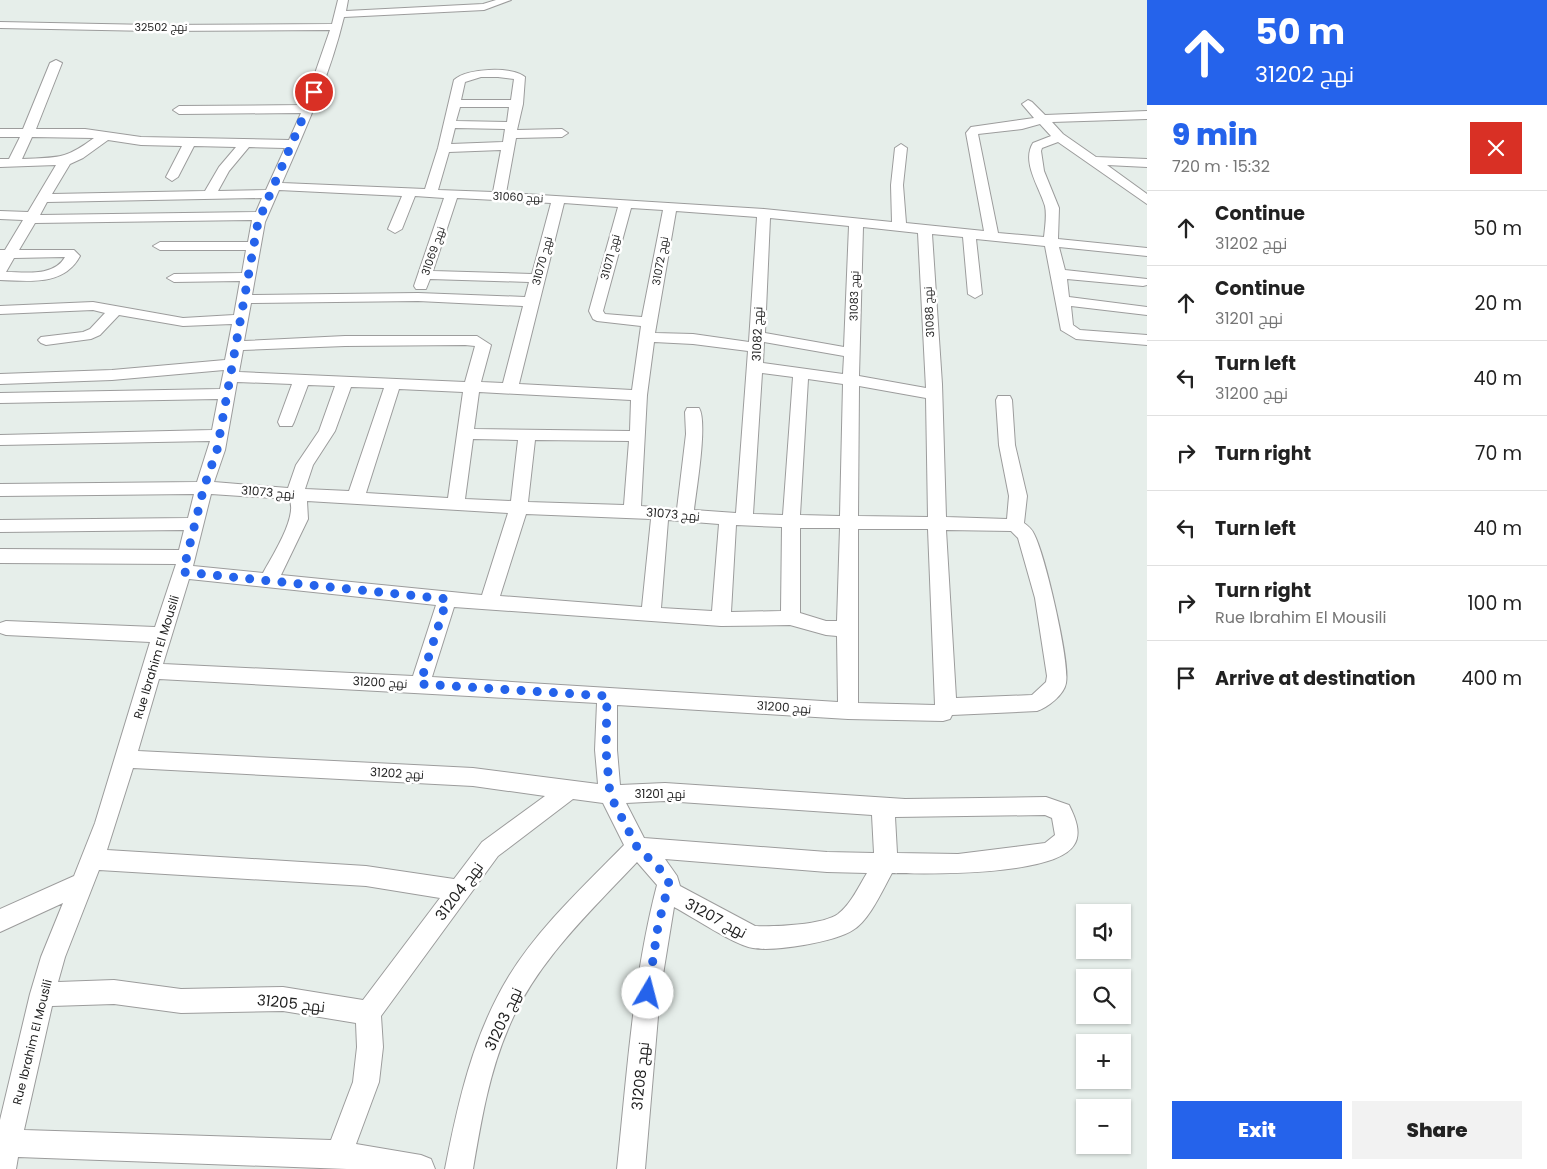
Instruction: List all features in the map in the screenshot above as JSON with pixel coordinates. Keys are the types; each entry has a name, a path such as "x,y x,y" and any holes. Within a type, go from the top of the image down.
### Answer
{"street":[{"name":"نهج 32502","path":"0,25 152,28 484,7 506,0"},
{"name":"Rue Ibrahim El Mousili","path":"2,1169 42,994 53,957 106,823 185,565 204,487 217,450 253,246 261,216 271,190 309,109 335,17"},
{"path":"14,162 28,133 56,63"},
{"path":"430,193 456,103 458,84 462,78 510,75 519,77 517,104 499,196"},
{"path":"456,103 517,104"},
{"path":"1028,104 1059,137 1124,185 1145,197"},
{"path":"179,110 309,109"},
{"path":"992,236 972,133 975,130 1022,125 1043,119 1147,115"},
{"path":"450,124 510,135"},
{"path":"0,133 85,133 141,141 292,144"},
{"path":"444,148 510,135 562,133"},
{"path":"0,163 65,161 105,136"},
{"path":"1059,137 1037,146 1035,151 1038,171 1052,208 1051,243 1059,274 1065,323 1071,332 1147,340"},
{"path":"172,177 190,142"},
{"path":"210,194 223,170 246,143"},
{"path":"899,227 897,186 901,148"},
{"path":"0,270 4,254 45,198 65,161"},
{"path":"1091,161 1147,163"},
{"name":"نهج 31060","path":"45,198 210,194 271,190 410,192 430,193 450,200 499,196 559,199 670,206 763,219 856,222"},
{"path":"395,229 410,192"},
{"name":"نهج 31070","path":"244,300 418,297 531,302 559,199"},
{"name":"نهج 31069","path":"418,297 450,200"},
{"name":"نهج 31071","path":"625,204 596,311 598,316 602,318 648,325"},
{"name":"نهج 31072","path":"632,511 639,395 648,325 670,206"},
{"path":"0,215 32,217 261,216"},
{"name":"نهج 31082","path":"763,219 755,367 801,373 852,376 933,394"},
{"path":"856,222 1147,252"},
{"name":"نهج 31083","path":"847,629 851,521 856,222"},
{"name":"نهج 31088","path":"925,230 934,384 944,710"},
{"path":"969,233 975,294"},
{"path":"160,246 253,246"},
{"path":"1059,274 1145,288 1132,250"},
{"path":"0,276 54,274 69,265 73,256 69,253 4,254"},
{"path":"424,275 538,278"},
{"path":"174,278 248,277"},
{"path":"1062,301 1147,311"},
{"path":"510,388 531,302"},
{"path":"1,312 93,306 183,322 241,319"},
{"path":"46,340 86,336 95,332 117,309"},
{"path":"648,325 693,339 756,342 853,353"},
{"path":"236,346 345,341 477,341 481,343 483,348 472,387 456,503"},
{"path":"722,619 755,367"},
{"path":"790,618 791,521 801,373"},
{"path":"0,379 112,375 302,379 639,395"},
{"path":"0,398 230,378"},
{"path":"286,422 302,379"},
{"path":"269,581 299,519 300,503 294,494 305,465 326,431 345,381"},
{"path":"356,497 393,384"},
{"path":"1004,400 1008,450 1018,489 1020,511 1016,524"},
{"path":"685,515 694,434 693,412"},
{"path":"465,434 638,436"},
{"path":"0,440 219,435"},
{"path":"489,602 519,508 527,435"},
{"name":"نهج 31073","path":"0,490 204,487 519,508 632,511 791,521 1002,526 1016,524"},
{"path":"651,613 660,514"},
{"path":"0,526 195,524"},
{"name":"نهج 31200","path":"151,671 420,684 848,711 944,710 1037,703 1056,685 1056,676 1044,598 1026,535 1016,524"},
{"path":"0,556 185,565 269,581 447,599 638,614 651,613 669,617 722,619 790,618 826,628 847,629 848,711"},
{"path":"420,684 447,599"},
{"path":"6,628 162,635"},
{"path":"607,696 606,750 610,795 637,847 659,868 669,883 668,892"},
{"name":"نهج 31202","path":"125,759 473,777 610,795"},
{"name":"نهج 31204","path":"368,1013 490,849 571,789"},
{"name":"نهج 31201","path":"610,795 665,792 780,798"},
{"path":"637,847 827,862 958,864 1045,853 1058,848 1066,839 1067,830 1062,812 1056,808 1046,806 963,809 883,807 780,798"},
{"path":"883,807 886,862"},
{"name":"نهج 31203","path":"461,1157 479,1075 492,1035 506,1004 528,968 577,910 637,847"},
{"path":"92,859 204,864 366,876 460,890"},
{"name":"نهج 31207","path":"668,892 752,937 767,938 821,931 846,922 860,906 886,862"},
{"path":"0,921 82,883"},
{"name":"نهج 31208","path":"631,1169 648,993 658,926 668,892"},
{"name":"نهج 31205","path":"42,994 114,992 181,1001 283,999 368,1013"},
{"path":"339,1154 366,1082 370,1047 368,1013"},
{"path":"7,1142 339,1154 415,1168"}],"route":[{"path":"314,92 309,109 258,222 217,450 204,487 183,572 447,599 420,684 607,696 606,750 610,795 637,847 659,868 669,883 658,926 648,993"}]}
